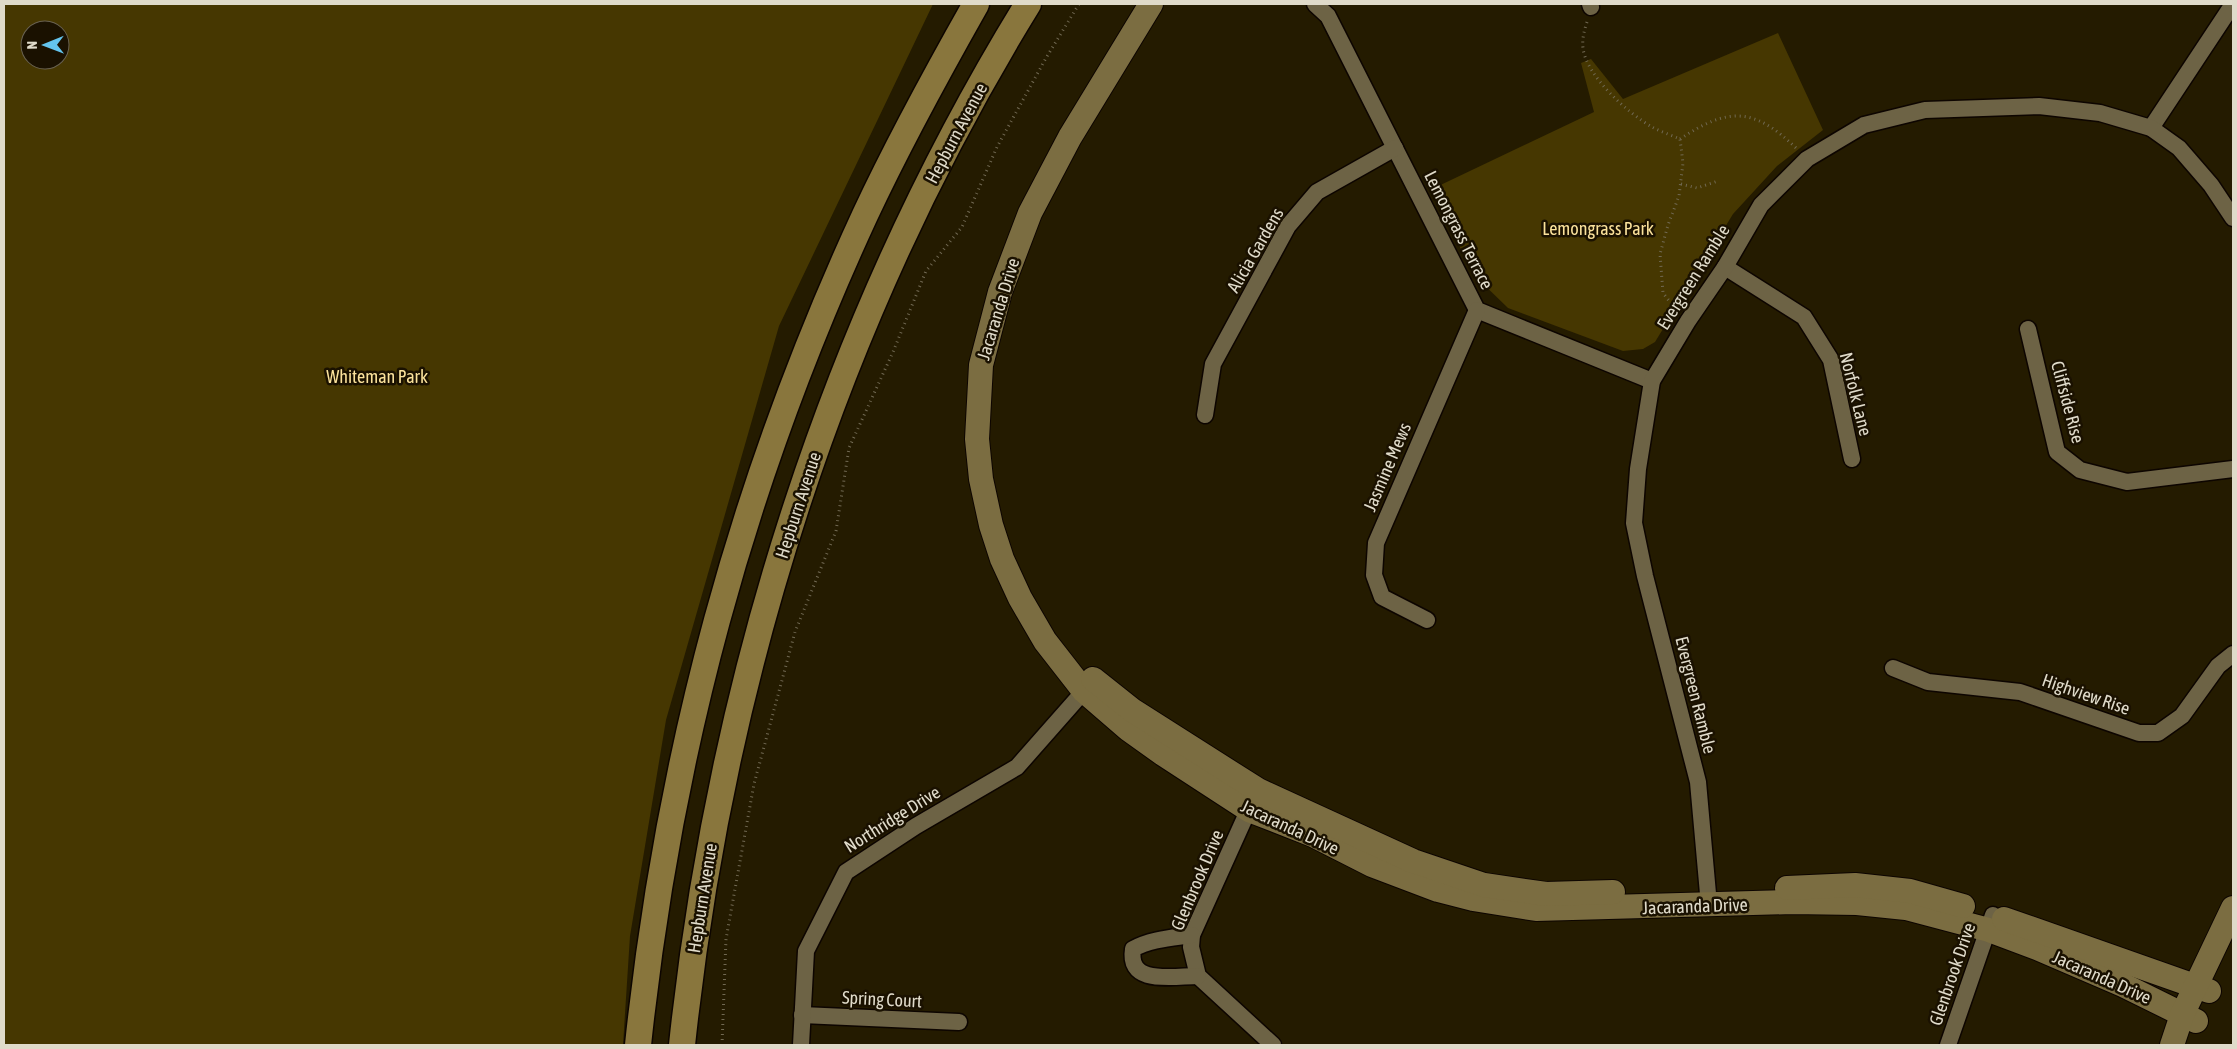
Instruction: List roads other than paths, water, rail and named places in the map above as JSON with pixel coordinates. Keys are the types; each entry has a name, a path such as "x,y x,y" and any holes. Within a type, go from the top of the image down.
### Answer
{"main road":[{"path":"638,1045 657,893 687,737 723,593 749,508 803,358 858,231 901,142 976,4"},
{"name":"Hepburn Avenue","path":"682,1045 700,900 726,766 750,662 791,521 844,375 898,249 976,93 1028,4"}],"street":[{"name":"Jacaranda Drive","path":"1151,4 1070,137 1030,212 1000,292 980,365 977,439 981,479 991,525 1002,559 1020,598 1046,640 1089,685 1155,726 1253,800 1412,861 1484,885 1546,894 1709,899 1855,885 1910,891 1991,923 2189,1018"},
{"name":"Jacaranda Drive","path":"1089,685 1050,623 1015,558 998,505 992,464 990,409 1000,337 1038,228 1077,149 1168,4"},
{"name":"Lemongrass Terrace","path":"1315,4 1328,16 1477,310 1652,381"},
{"path":"2151,128 2233,4"},
{"name":"Evergreen Ramble","path":"1709,899 1698,782 1645,576 1634,523 1638,469 1652,381 1688,321 1725,267 1761,205 1807,159 1864,125 1924,110 2038,106 2100,113 2151,128 2179,148 2211,185 2233,218"},
{"name":"Alicia Gardens","path":"1204,415 1213,364 1288,226 1317,192 1395,148"},
{"name":"Norfolk Lane","path":"1725,267 1804,317 1831,360 1852,459"},
{"name":"Jasmine Mews","path":"1426,620 1382,597 1374,575 1376,543 1477,310"},
{"name":"Cliffside Rise","path":"2028,330 2057,452 2080,470 2127,482 2233,469"},
{"name":"Highview Rise","path":"1893,668 1928,682 2020,692 2139,733 2158,733 2182,716 2218,666 2233,654"},
{"name":"Northridge Drive","path":"801,1045 806,951 846,872 916,826 1017,767 1089,685"},
{"name":"Glenbrook Drive","path":"1198,976 1192,947 1192,935 1253,800"},
{"path":"2172,1045 2189,1018 2233,908"},
{"name":"Jacaranda Drive","path":"1991,923 2202,988"},
{"name":"Glenbrook Drive","path":"1948,1045 1991,923"},
{"path":"1192,935 1151,941 1140,945 1132,949 1131,960 1138,972 1148,976 1198,976 1274,1045"},
{"path":"2202,988 2233,942"},
{"name":"Spring Court","path":"802,1015 959,1022"},
{"path":"2188,1045 2189,1018"}],"park label":[{"name":"Lemongrass Park","path":"1598,228"},
{"name":"Whiteman Park","path":"377,376"}]}
